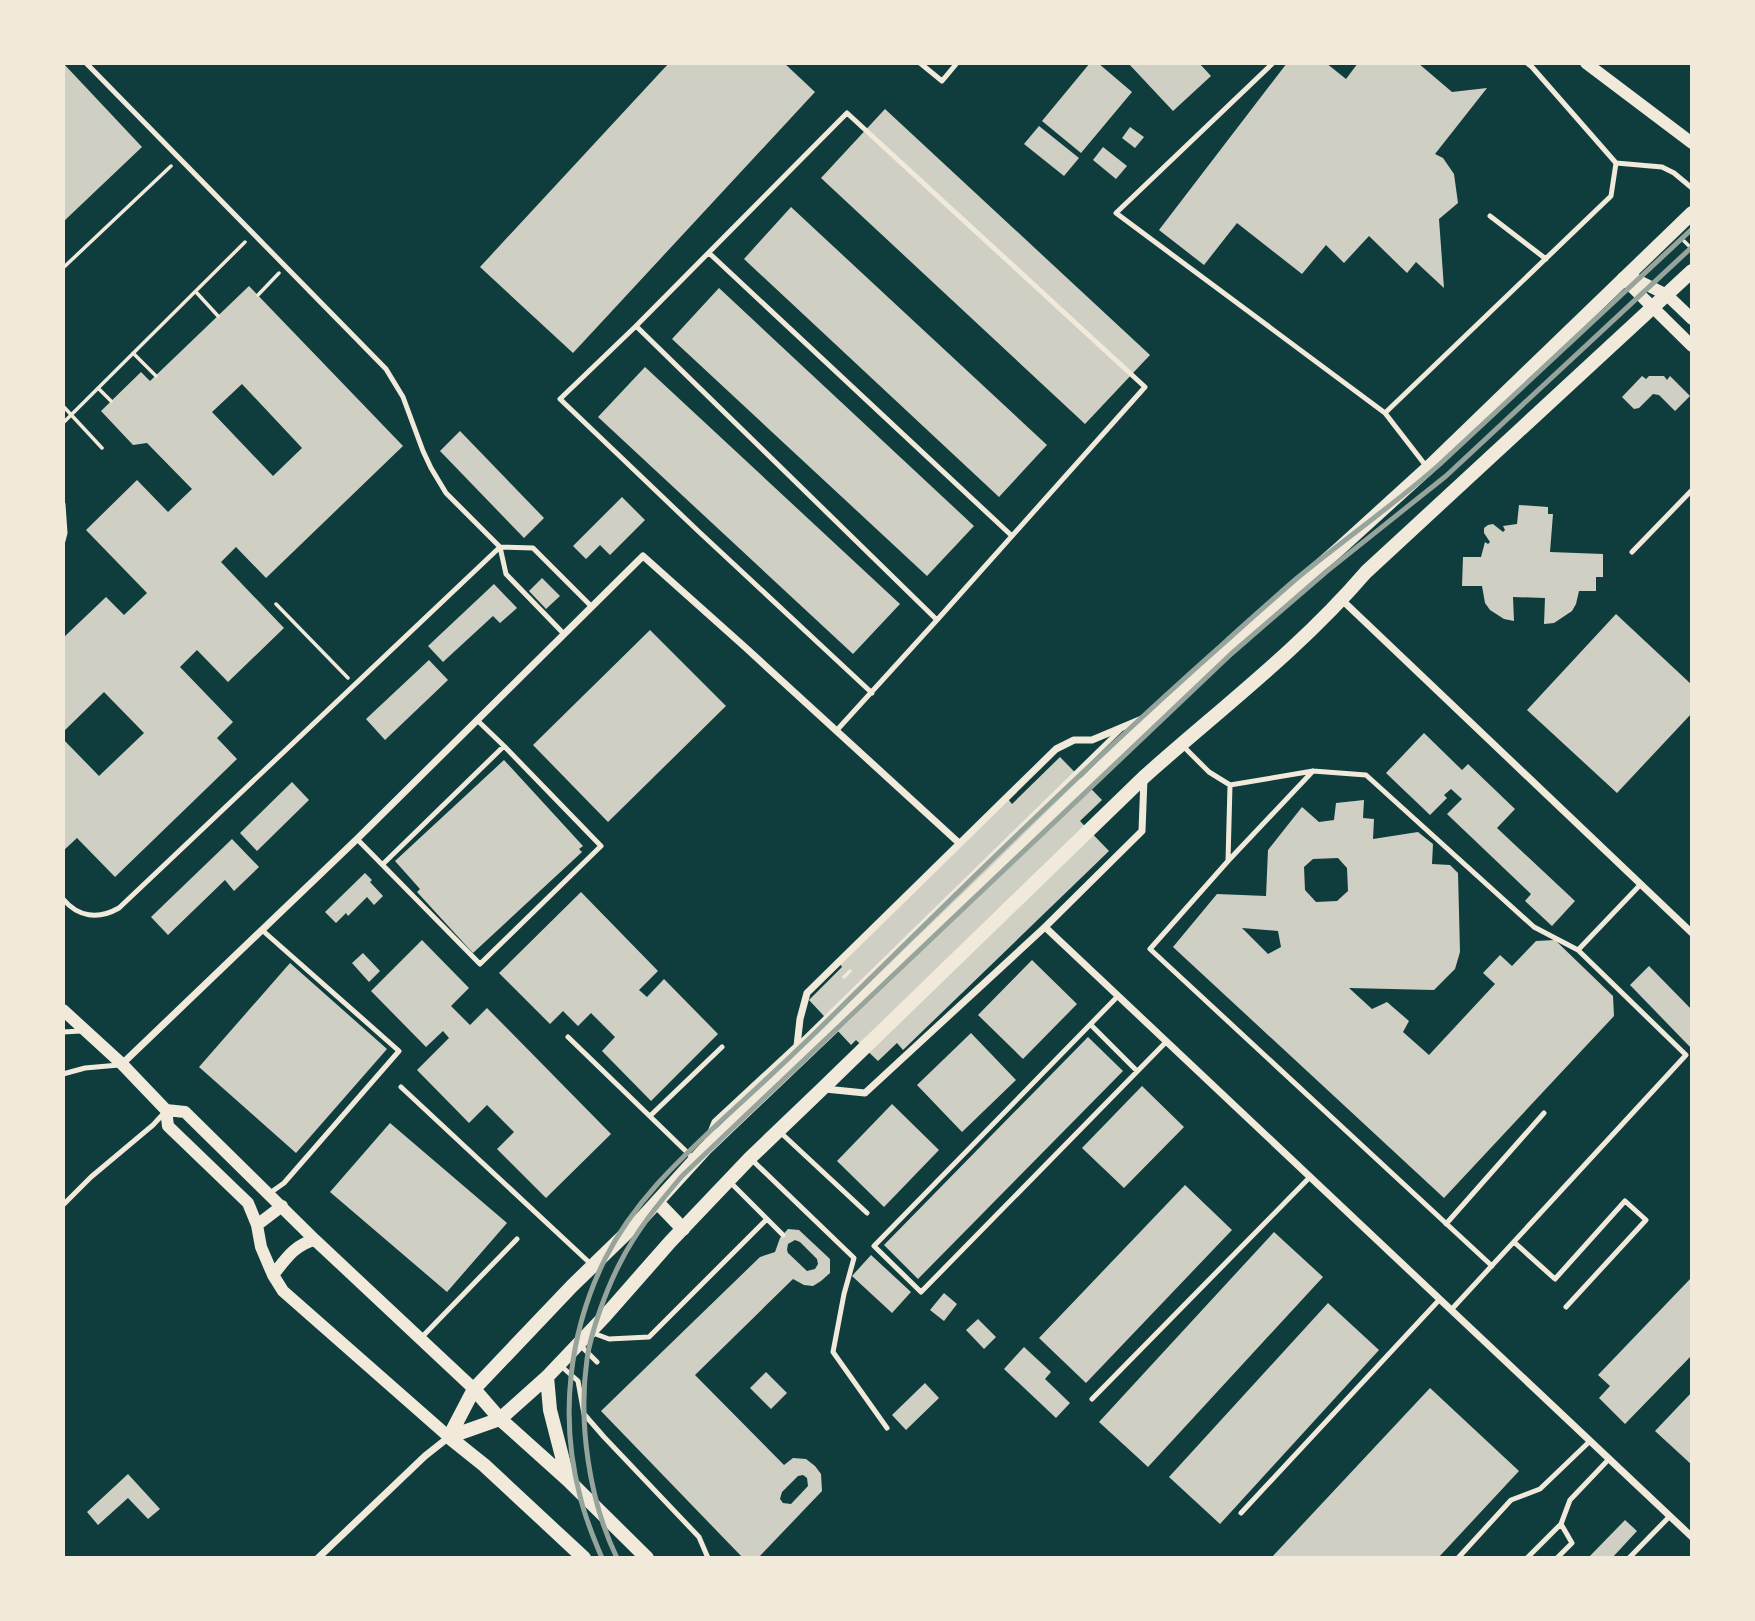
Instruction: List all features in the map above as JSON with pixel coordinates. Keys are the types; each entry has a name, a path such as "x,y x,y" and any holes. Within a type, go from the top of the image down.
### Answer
{"main road":[{"path":"449,1437 474,1389 700,1155 1160,710 1428,468 1692,212"},
{"path":"449,1437 500,1419 547,1377 777,1130 1144,778 1264,674 1342,600 1366,572 1692,271"},
{"path":"657,1202 683,1229"},
{"path":"547,1377 550,1410 568,1480"},
{"path":"474,1389 500,1419 568,1480 647,1558"},
{"path":"449,1437 484,1465 584,1558"}],"street":[{"path":"1586,63 1692,143"},
{"path":"1625,276 1667,295 1692,319"},
{"path":"1625,276 1652,309 1692,346"},
{"path":"122,1064 357,839 643,556 959,843"},
{"path":"1342,600 1692,933"},
{"path":"700,1155 715,1122 797,1046 807,993 1056,749 1074,740 1092,740 1160,710"},
{"path":"822,1089 866,1093 1045,927 1142,831 1144,778"},
{"path":"1045,927 1692,1537"},
{"path":"63,1010 122,1064 166,1110 168,1126 248,1203 257,1225 261,1247 283,1291 449,1437 425,1456 318,1558"},
{"path":"166,1110 185,1112 315,1240 474,1389"},
{"path":"257,1225 282,1206"},
{"path":"273,1275 299,1246 315,1240"}],"lane":[{"path":"86,63 386,369 403,397 423,451 446,493 500,547 506,574 564,634"},
{"path":"920,63 942,80 956,63"},
{"path":"1273,63 1116,213 1385,413 1428,468"},
{"path":"1527,63 1616,163 1662,167 1692,188"},
{"path":"836,730 872,693 1145,387 847,113 560,399 872,693"},
{"path":"1385,413 1611,196 1616,163"},
{"path":"1490,216 1546,259"},
{"path":"709,253 1012,536"},
{"path":"636,326 937,620"},
{"path":"1632,552 1692,490"},
{"path":"63,504 63,541"},
{"path":"63,899 70,907 85,915 103,915 119,908 500,547 533,548 592,607"},
{"path":"357,839 480,964 592,856 601,846 477,720"},
{"path":"797,1046 1123,727"},
{"path":"1181,744 1209,772 1230,785 1313,771 1366,775 1534,927 1578,950 1686,1055 1451,1310"},
{"path":"383,864 504,746"},
{"path":"1313,771 1150,949 1492,1266"},
{"path":"1228,862 1230,785"},
{"path":"1578,950 1640,884"},
{"path":"262,930 399,1051 284,1183 269,1194"},
{"path":"1118,996 874,1246 921,1292 1166,1042"},
{"path":"1091,1025 1137,1071"},
{"path":"63,1032 84,1030"},
{"path":"568,1037 650,1116 700,1155"},
{"path":"650,1116 722,1047"},
{"path":"1107,1055 1114,1048"},
{"path":"63,1074 85,1068 122,1064"},
{"path":"401,1087 593,1266"},
{"path":"63,1205 91,1177 153,1125 166,1110"},
{"path":"1446,1224 1544,1113"},
{"path":"777,1130 867,1213"},
{"path":"750,1158 854,1258 833,1352 887,1428"},
{"path":"1092,1399 1310,1177"},
{"path":"729,1181 782,1235"},
{"path":"1514,1242 1555,1279 1625,1201 1646,1220 1566,1307"},
{"path":"597,1362 585,1338 649,1337 767,1219"},
{"path":"420,1339 517,1239"},
{"path":"1241,1513 1440,1299"},
{"path":"559,1364 578,1381 584,1413 699,1537 708,1558"},
{"path":"1458,1558 1511,1500 1540,1489 1590,1441"},
{"path":"1527,1558 1561,1524 1570,1500 1609,1459"},
{"path":"1629,1558 1670,1516"},
{"path":"1557,1558 1572,1543 1561,1524"}],"path":[{"path":"63,268 179,159"},
{"path":"63,423 253,234"},
{"path":"258,295 286,267"},
{"path":"195,291 218,316"},
{"path":"133,353 156,376"},
{"path":"98,388 111,401"},
{"path":"63,406 102,447"},
{"path":"276,604 354,685"},
{"path":"844,977 850,971"}],"building":[{"path":"63,63 142,147 63,222"},
{"path":"669,63 784,63 815,92 573,353 480,267"},
{"path":"1090,63 1098,63 1132,92 1081,153 1042,121"},
{"path":"1128,63 1199,63 1211,76 1173,111"},
{"path":"1287,63 1326,63 1346,79 1358,63 1418,63 1452,92 1487,88 1435,154 1443,158 1454,174 1458,203 1439,219 1444,288 1416,262 1407,273 1369,236 1344,263 1326,245 1302,274 1237,223 1204,265 1159,230"},
{"path":"885,109 1150,355 1085,424 821,178"},
{"path":"1039,126 1079,158 1064,176 1024,144"},
{"path":"1130,127 1144,137 1135,148 1122,138"},
{"path":"1103,147 1127,166 1116,179 1093,160"},
{"path":"791,207 1047,445 999,497 744,259"},
{"path":"249,286 403,446 266,578 236,547 221,562 284,628 228,682 197,650 180,667 233,722 217,738 237,759 115,877 77,838 63,851 63,739 99,776 144,733 104,692 63,732 63,638 106,597 124,615 147,593 86,530 137,480 168,512 192,489 147,443 133,445 101,411 141,372 150,381","holes":["242,384 302,448 273,476 212,412"]},
{"path":"719,288 974,526 927,576 672,339"},
{"path":"645,367 900,604 853,654 598,417"},
{"path":"1642,376 1646,379 1649,376 1664,376 1667,380 1670,376 1690,396 1675,411 1659,395 1653,394 1639,408 1634,409 1622,397"},
{"path":"460,431 544,518 524,538 440,451"},
{"path":"622,497 645,520 610,555 600,545 586,559 573,546"},
{"path":"1519,505 1548,507 1548,514 1553,514 1550,552 1603,554 1603,577 1596,577 1596,591 1579,591 1572,611 1554,623 1544,624 1545,598 1513,597 1514,621 1504,619 1490,610 1485,603 1482,586 1462,586 1463,557 1481,557 1485,542 1490,542 1484,533 1484,528 1488,525 1493,524 1503,532 1503,526 1517,524"},
{"path":"542,578 560,596 546,609 529,591"},
{"path":"494,584 517,608 500,623 493,616 443,662 428,646"},
{"path":"1616,614 1692,685 1692,713 1617,793 1527,710"},
{"path":"650,630 726,706 608,822 533,745"},
{"path":"429,660 448,680 385,740 366,719"},
{"path":"1424,733 1462,770 1468,764 1515,809 1497,828 1575,901 1552,926 1525,901 1531,894 1447,814 1462,799 1451,789 1444,795 1447,798 1430,815 1386,773"},
{"path":"1060,757 1102,800 1080,821 1109,851 903,1050 897,1043 878,1061 856,1040 851,1045 809,1000 842,967 840,964 1008,799 1012,804"},
{"path":"504,760 583,846 579,849 582,852 473,953 417,892 420,889 395,861"},
{"path":"292,782 309,800 257,851 240,833"},
{"path":"1364,800 1363,818 1374,819 1373,839 1418,832 1433,844 1432,864 1450,865 1458,873 1460,952 1455,969 1434,990 1349,988 1372,1009 1387,1002 1409,1021 1403,1032 1429,1055 1495,984 1483,973 1500,955 1512,966 1536,941 1555,940 1613,996 1614,1016 1444,1198 1173,947 1217,894 1266,896 1268,850 1302,807 1319,822 1334,820 1336,803","holes":["1338,858 1347,868 1348,891 1337,901 1316,902 1305,890 1304,867 1313,859","1242,928 1278,931 1281,947 1268,954"]},
{"path":"232,839 259,867 234,891 225,880 168,935 151,917"},
{"path":"365,873 383,896 374,905 367,897 348,916 346,913 336,923 325,912"},
{"path":"581,892 658,971 639,990 647,997 664,979 718,1034 651,1101 602,1051 615,1037 591,1013 578,1026 563,1011 550,1024 499,973"},
{"path":"422,940 469,988 451,1006 470,1025 487,1008 611,1134 546,1198 497,1149 514,1132 487,1105 469,1123 417,1070 449,1038 443,1031 426,1047 371,991"},
{"path":"363,953 380,971 369,982 352,963"},
{"path":"1032,960 1077,1004 1023,1059 978,1015"},
{"path":"290,963 387,1049 296,1153 199,1067"},
{"path":"1649,966 1692,1010 1692,1049 1630,985"},
{"path":"971,1033 1016,1080 962,1132 917,1085"},
{"path":"1088,1037 1123,1071 918,1279 884,1245"},
{"path":"1142,1086 1184,1127 1124,1188 1082,1148"},
{"path":"892,1104 939,1150 884,1207 837,1161"},
{"path":"390,1123 507,1223 447,1292 330,1192"},
{"path":"1185,1185 1232,1230 1086,1383 1039,1338"},
{"path":"788,1229 799,1230 830,1259 830,1273 813,1286 793,1279 695,1375 784,1465 793,1458 806,1459 815,1466 821,1474 822,1491 758,1558 743,1558 601,1411 760,1257 775,1252 780,1238","holes":["795,1240 817,1259 815,1269 807,1271 788,1253 788,1244","798,1476 807,1478 808,1486 791,1504 783,1503 780,1499 782,1492"]},
{"path":"1274,1232 1323,1277 1148,1467 1099,1422"},
{"path":"871,1255 911,1292 892,1313 852,1276"},
{"path":"1692,1277 1692,1355 1625,1424 1599,1398 1610,1386 1598,1375"},
{"path":"944,1293 957,1304 944,1321 930,1310"},
{"path":"1328,1303 1379,1350 1220,1524 1169,1477"},
{"path":"978,1319 996,1337 984,1349 966,1330"},
{"path":"1024,1347 1051,1372 1045,1379 1070,1403 1056,1418 1004,1369"},
{"path":"766,1372 787,1393 771,1409 750,1388"},
{"path":"925,1383 939,1398 906,1430 892,1415"},
{"path":"1430,1388 1519,1471 1438,1558 1271,1558"},
{"path":"1692,1392 1692,1465 1655,1431"},
{"path":"128,1474 160,1509 148,1519 128,1498 98,1525 87,1512"},
{"path":"1625,1520 1637,1531 1612,1558 1588,1558"}],"railway":[{"path":"602,1558 584,1512 574,1466 569,1406 571,1375 583,1316 593,1287 616,1239 643,1201 690,1151 1119,738 1296,579 1440,464 1692,229"},
{"path":"617,1558 599,1511 588,1461 584,1409 587,1359 596,1323 615,1273 633,1240 665,1196 682,1176 1231,654 1327,571 1446,476 1692,247"}]}
